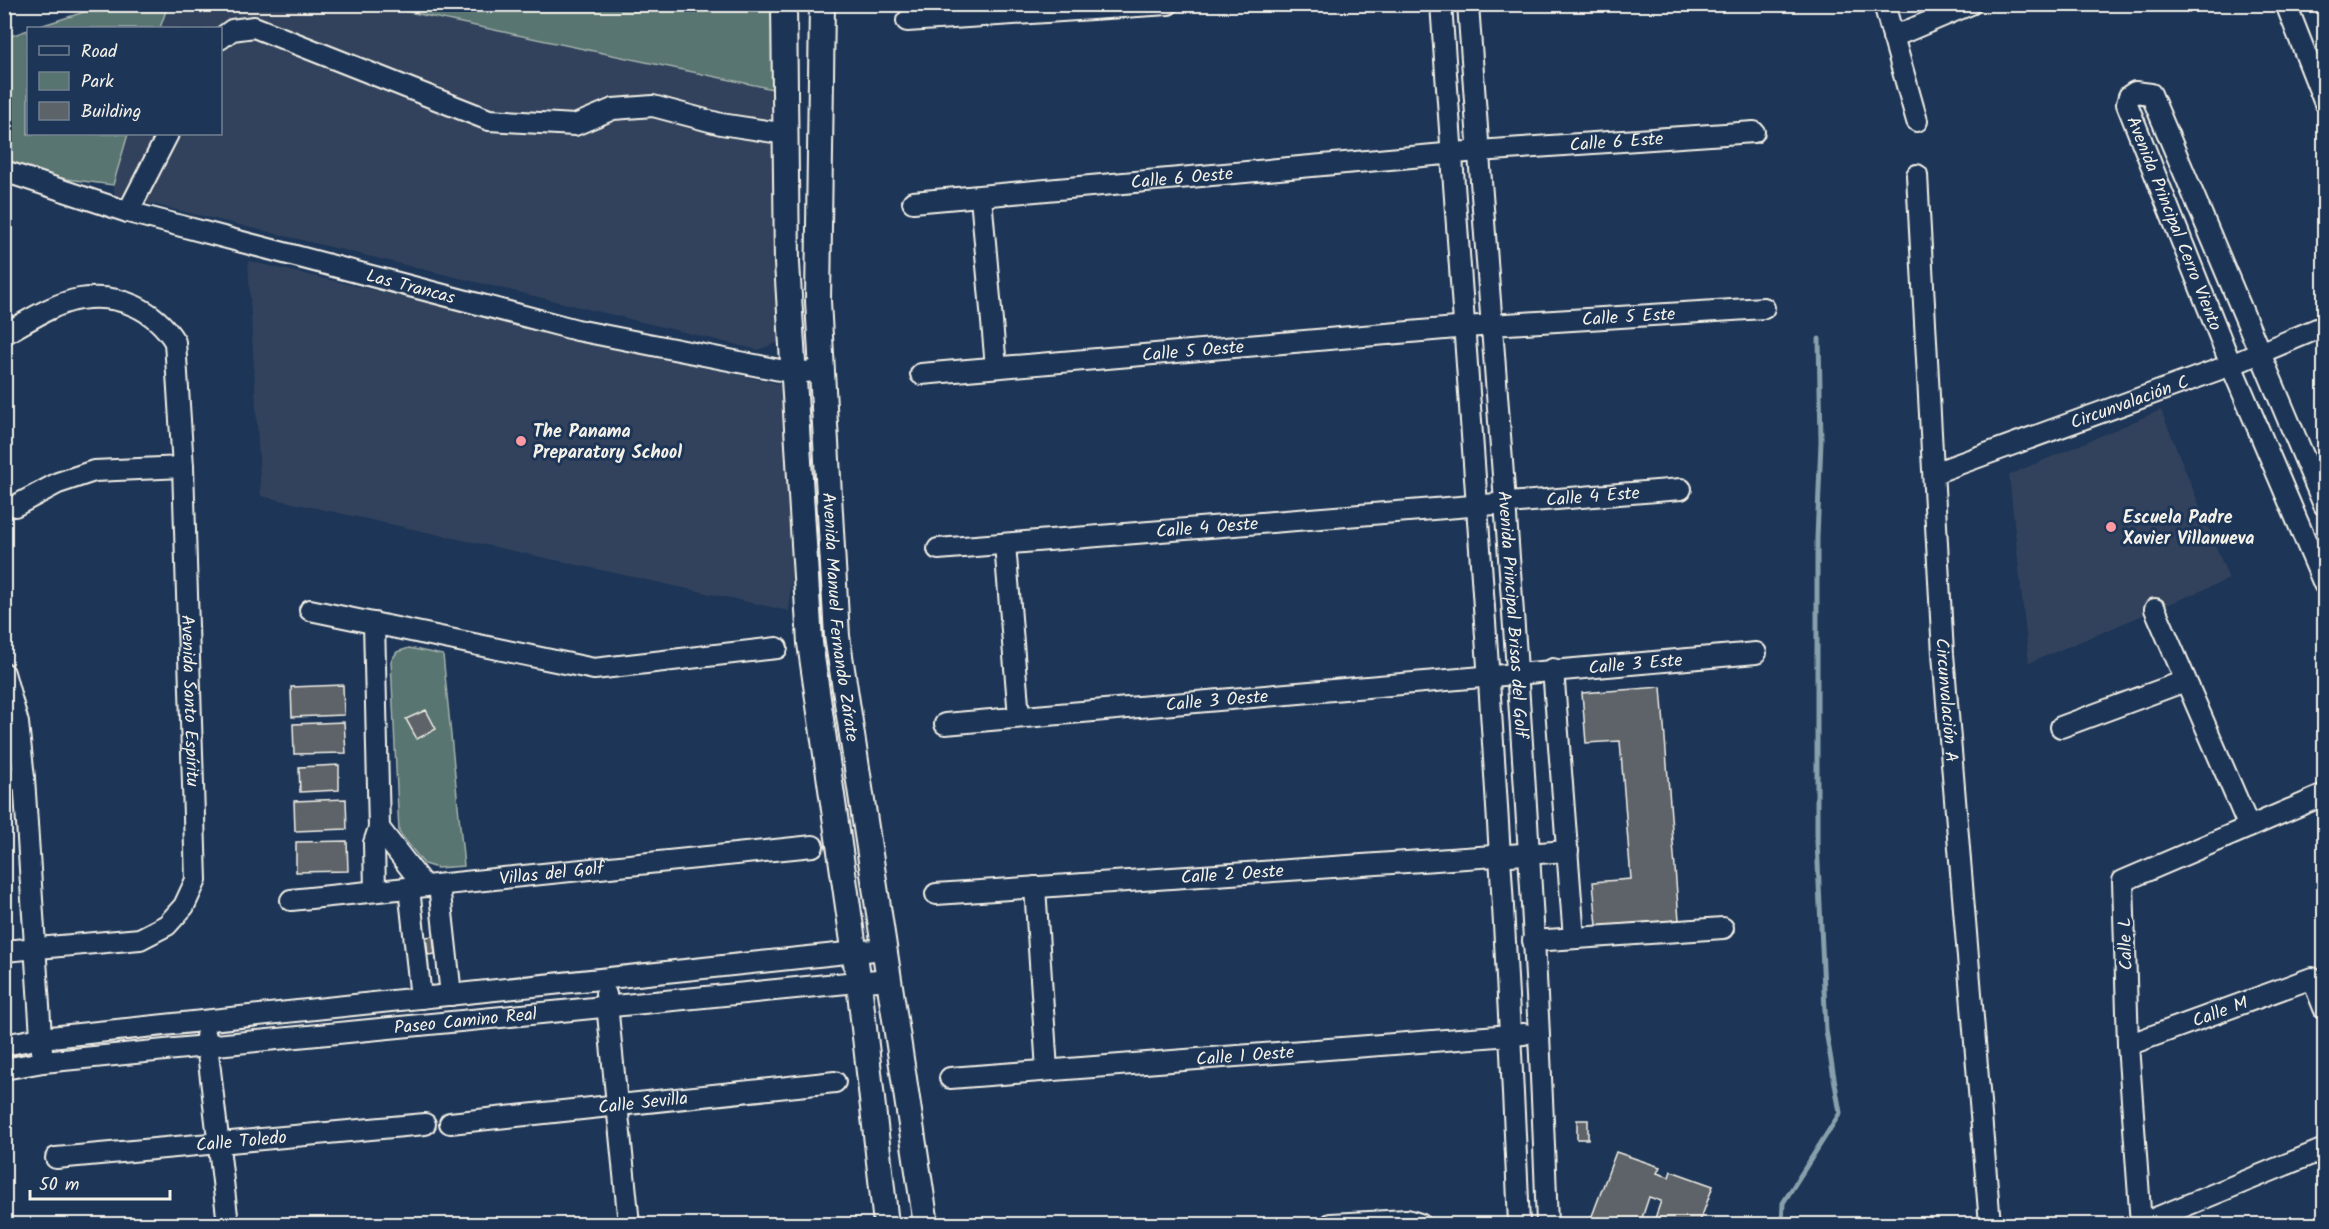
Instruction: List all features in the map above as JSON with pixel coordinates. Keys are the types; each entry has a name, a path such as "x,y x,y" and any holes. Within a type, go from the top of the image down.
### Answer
{"main road":[{"name":"Avenida Manuel Fernando Zárate","path":"784,4 787,263 810,643 859,983 886,1224"},
{"name":"Avenida Manuel Fernando Zárate","path":"822,4 818,301 837,636 926,1224"}],"street":[{"path":"907,21 995,10 1168,4"},
{"name":"Avenida Principal Brisas del Golf","path":"1441,4 1490,676 1511,1035 1519,1224"},
{"name":"Avenida Principal Brisas del Golf","path":"1468,4 1533,941 1547,1224"},
{"path":"1884,4 1917,121"},
{"path":"1893,37 1971,4"},
{"path":"2286,4 2325,101"},
{"path":"222,38 232,30 254,27 489,120 575,125 613,108 652,106 721,124 786,134"},
{"name":"Avenida Principal Cerro Viento","path":"2325,505 2151,94 2135,92 2129,96 2127,104 2231,365 2325,584"},
{"name":"Calle 6 Este","path":"1452,154 1754,132"},
{"path":"128,212 167,135"},
{"name":"Calle 6 Oeste","path":"913,202 1452,154"},
{"name":"Las Trancas","path":"4,171 128,212 577,330 795,373 823,370"},
{"name":"Circunvalación A","path":"1917,175 1943,654 1990,1224"},
{"path":"981,197 996,367"},
{"name":"Avenida Santo Espíritu","path":"4,334 45,311 80,299 115,299 146,310 165,325 175,342 183,467 196,880 184,906 167,925 140,939 4,951"},
{"name":"Calle 5 Este","path":"1463,327 1764,308"},
{"name":"Circunvalación C","path":"1934,473 2231,365 2325,326"},
{"name":"Calle 5 Oeste","path":"921,374 1463,327"},
{"path":"15,506 58,483 94,471 183,467"},
{"name":"Calle 4 Este","path":"1476,506 1681,489"},
{"name":"Calle 4 Oeste","path":"938,549 1476,506"},
{"path":"1005,544 1019,717"},
{"path":"2155,609 2249,827"},
{"path":"310,610 594,669 777,648"},
{"path":"374,623 379,828 374,843 375,891"},
{"name":"Calle 3 Este","path":"1515,672 1756,653"},
{"path":"1553,669 1574,939"},
{"name":"Calle 3 Oeste","path":"945,724 1515,672"},
{"path":"4,673 18,723 14,779 35,950 43,1062"},
{"path":"2061,727 2185,681"},
{"name":"Calle L","path":"2141,1224 2128,1045 2123,881 2325,795"},
{"path":"379,828 424,886 451,995"},
{"name":"Villas del Golf","path":"291,900 813,846"},
{"name":"Calle 2 Oeste","path":"936,894 1568,851"},
{"path":"421,998 424,886"},
{"path":"1035,887 1047,1070"},
{"path":"1533,941 1723,928"},
{"name":"Paseo Camino Real","path":"4,1045 41,1038 884,949"},
{"path":"603,978 608,1008 629,1224"},
{"name":"Calle M","path":"2128,1045 2312,978 2325,1008"},
{"name":"Paseo Camino Real","path":"4,1069 43,1062 888,979"},
{"path":"205,1021 228,1224"},
{"name":"Calle 1 Oeste","path":"950,1078 1538,1032"},
{"name":"Calle Sevilla","path":"450,1123 835,1082"},
{"name":"Calle Toledo","path":"56,1158 425,1124"},
{"path":"2141,1224 2325,1149"},
{"path":"1331,1224 1407,1220 1420,1224"}],"shaded area":[{"path":"168,5 376,5 773,89 779,342 758,350 115,195 113,185 128,135 222,135 222,27 160,27"},
{"name":"The Panama Preparatory School","path":"248,261 783,385 792,568 789,611 261,496"},
{"name":"Escuela Padre Xavier Villanueva","path":"2161,410 2229,579 2029,663 2009,475"}],"green space":[{"path":"106,5 168,5 160,27 37,27"},
{"path":"376,5 777,5 773,89"},
{"path":"27,30 27,135 128,135 113,185 5,171 5,38"},
{"path":"409,648 443,655 464,866 437,868 424,864 399,832 391,661 397,652"}],"building":[{"path":"343,685 344,715 292,717 291,687"},
{"path":"1661,687 1679,920 1597,926 1593,882 1631,879 1620,741 1586,743 1582,693"},
{"path":"426,710 436,729 417,739 406,719"},
{"path":"344,722 346,753 294,754 293,724"},
{"path":"339,765 339,790 300,792 299,767"},
{"path":"346,799 347,829 295,831 294,801"},
{"path":"347,841 348,871 296,872 296,842"},
{"path":"433,936 435,954 428,955 426,937"},
{"path":"1577,1120 1588,1120 1588,1139 1577,1139"},
{"path":"1616,1152 1660,1167 1657,1173 1669,1177 1671,1171 1713,1186 1699,1224 1653,1224 1661,1201 1649,1197 1640,1224 1589,1224"}],"waterway":[{"path":"1782,1224 1783,1203 1840,1113 1826,1031 1817,842 1817,538 1821,441 1819,339"}],"place":[{"name":"The Panama Preparatory School","path":"521,441"},
{"name":"Escuela Padre Xavier Villanueva","path":"2111,527"}]}
